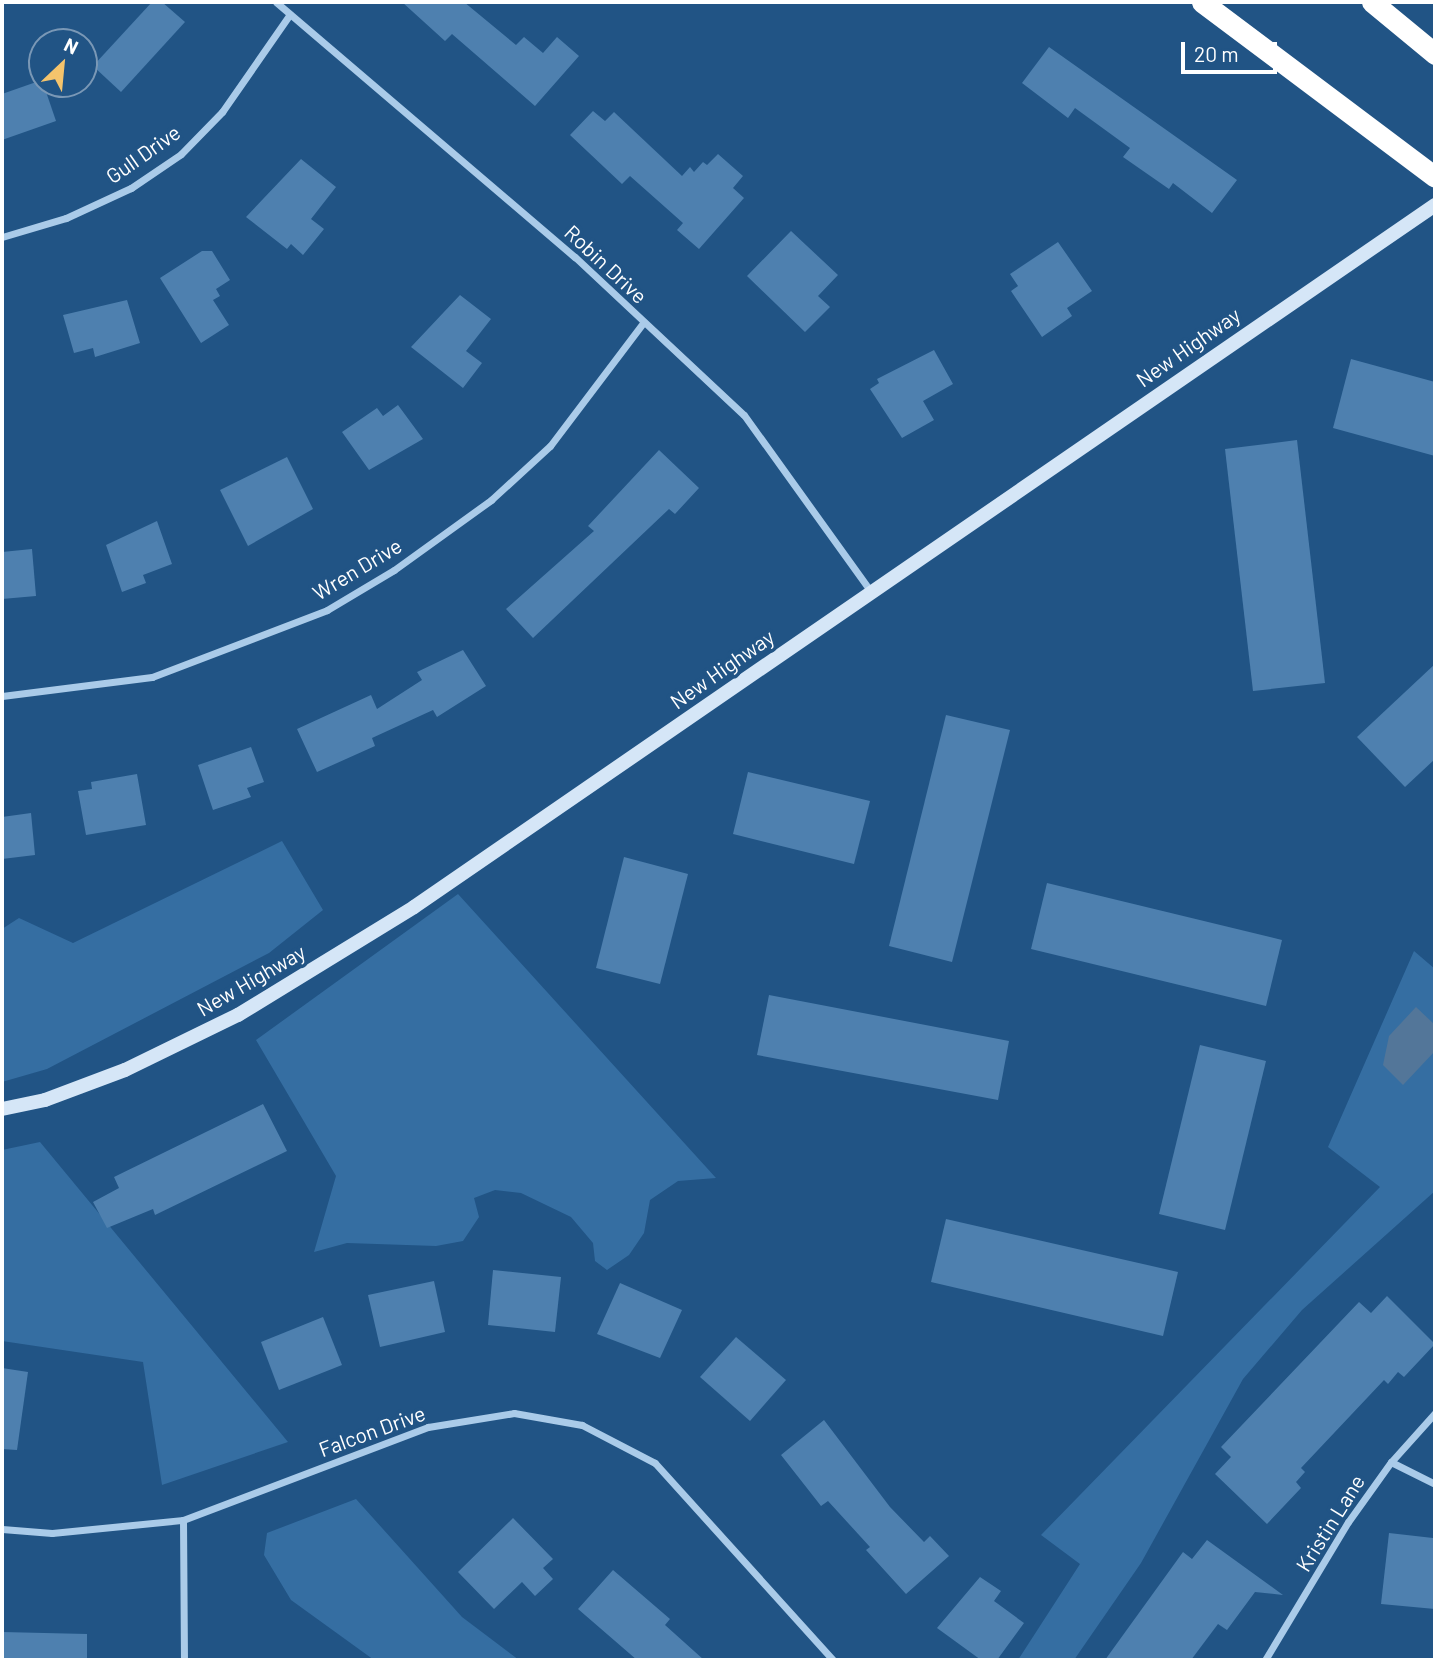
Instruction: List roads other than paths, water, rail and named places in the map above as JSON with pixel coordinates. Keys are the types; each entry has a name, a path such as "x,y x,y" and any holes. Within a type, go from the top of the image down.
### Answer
{"highway":[{"path":"1202,2 1435,177"},
{"path":"1372,2 1435,54"}],"street":[{"name":"Robin Drive","path":"275,2 575,257 744,415 871,592"},
{"name":"Gull Drive","path":"2,237 99,204 181,153 222,112 290,14"},
{"name":"New Highway","path":"2,1109 45,1100 125,1070 238,1015 414,907 1435,205"},
{"name":"Wren Drive","path":"2,696 152,677 338,603 491,500 550,446 643,323"},
{"name":"Falcon Drive","path":"2,1529 52,1533 183,1520 428,1427 513,1413 582,1425 655,1463 833,1660"},
{"name":"Kristin Lane","path":"1265,1660 1391,1462 1435,1413"},
{"path":"1391,1462 1435,1484"},
{"path":"183,1520 184,1660"}]}
